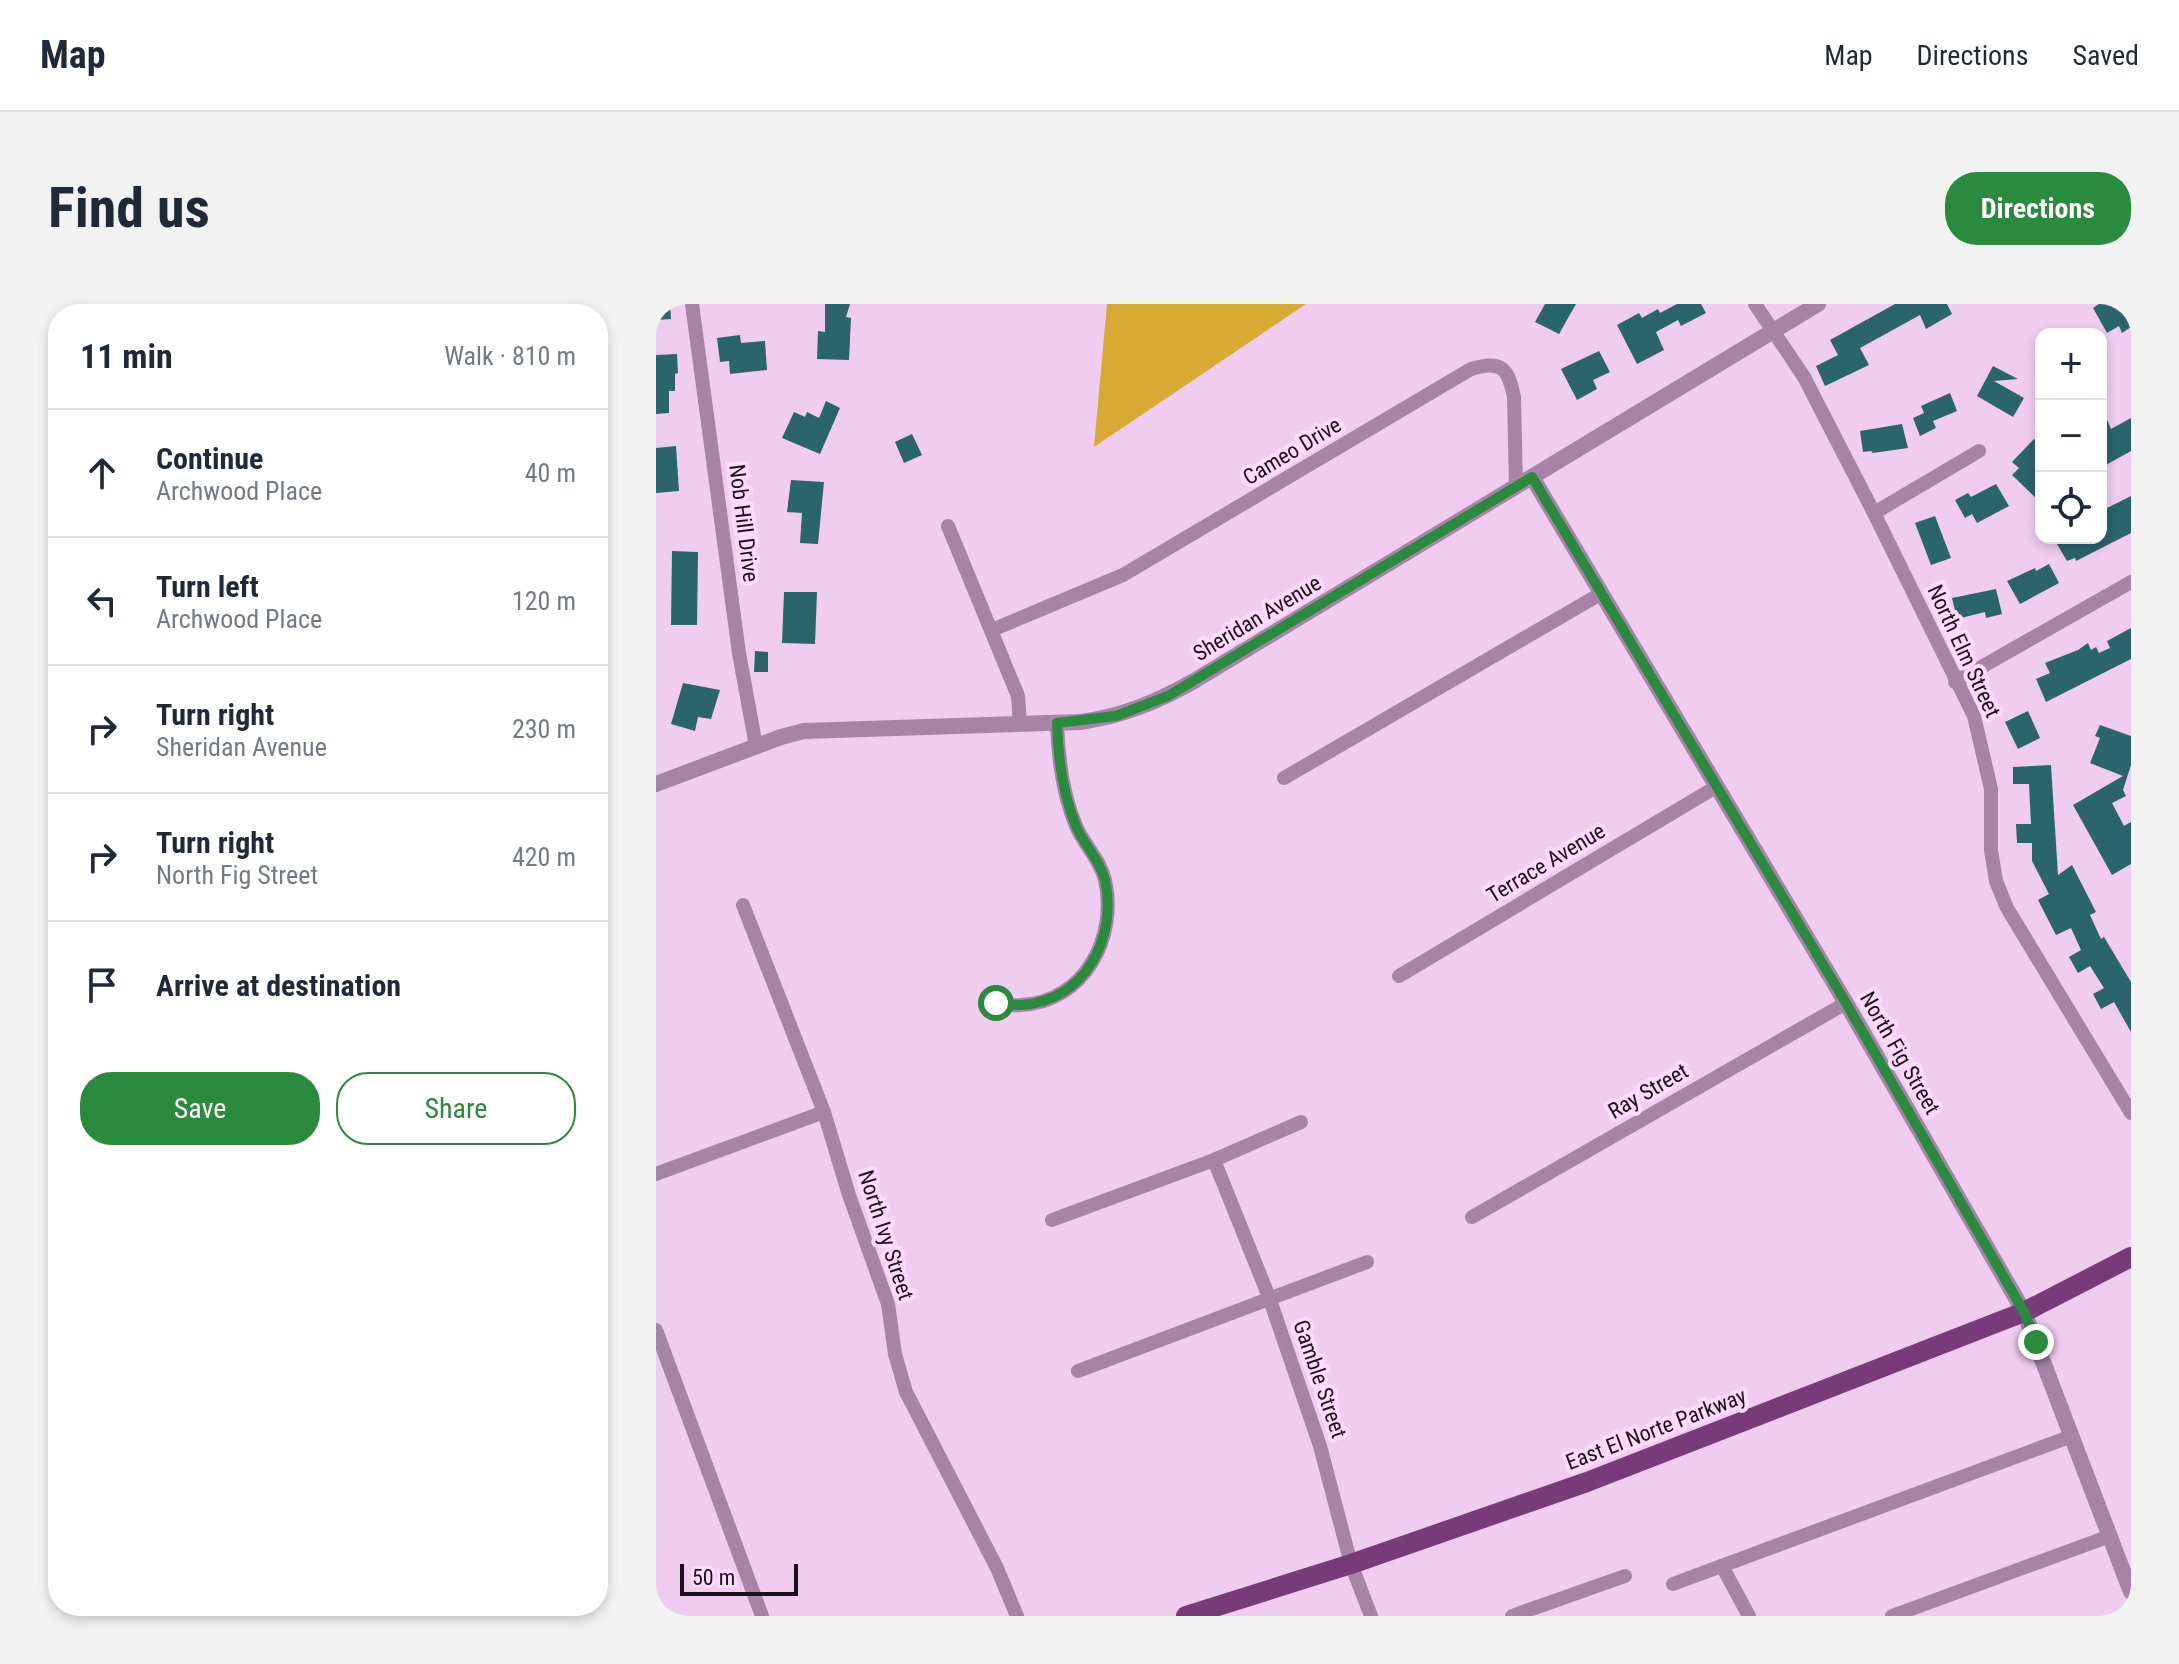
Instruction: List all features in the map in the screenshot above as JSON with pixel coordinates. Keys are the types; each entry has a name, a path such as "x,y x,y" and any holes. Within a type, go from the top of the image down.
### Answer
{"main road":[{"name":"East El Norte Parkway","path":"1186,1616 1351,1564 1587,1482 2024,1312 2131,1257"}],"street":[{"name":"Nob Hill Drive","path":"692,304 739,653 756,746"},
{"name":"North Elm Street","path":"1755,304 1804,377 1974,716 1991,789 1991,850 1996,881 2007,908 2131,1113"},
{"name":"Sheridan Avenue","path":"656,784 793,733 1057,723 1116,716 1168,696 1818,304"},
{"name":"Cameo Drive","path":"992,630 1123,575 1471,369 1484,365 1501,367 1508,373 1511,383 1516,487"},
{"path":"1874,513 1979,451"},
{"name":"North Fig Street","path":"1532,477 1846,1003 2024,1312 2131,1592"},
{"path":"948,526 1018,696 1020,724"},
{"path":"1955,682 2131,582"},
{"path":"1284,778 1602,593"},
{"path":"996,1003 1023,1005 1060,994 1080,980 1098,953 1108,919 1105,879 1097,859 1076,827 1066,793 1057,723"},
{"name":"Terrace Avenue","path":"1399,976 1716,787"},
{"name":"North Ivy Street","path":"743,905 824,1112 849,1195 888,1304 895,1354 906,1392 997,1568 1017,1616"},
{"name":"Ray Street","path":"1472,1217 1846,1003"},
{"path":"656,1174 824,1112"},
{"path":"1052,1220 1214,1160 1301,1122"},
{"name":"Gamble Street","path":"1214,1160 1269,1297 1320,1446 1351,1564 1371,1616"},
{"path":"1078,1371 1367,1262"},
{"path":"656,1330 762,1616"},
{"path":"1673,1584 2072,1436"},
{"path":"1892,1616 2110,1536"},
{"path":"1722,1566 1749,1616"},
{"path":"1512,1616 1625,1576"}],"shaded area":[{"path":"1107,304 1306,304 1094,447"}],"building":[{"path":"656,304 670,304 671,319 656,320"},
{"path":"825,304 850,304 846,317 851,318 849,360 817,359 818,331 825,332"},
{"path":"1545,304 1576,304 1559,334 1535,322"},
{"path":"1677,304 1701,304 1706,313 1681,326 1678,320 1656,332 1664,350 1637,364 1617,325 1639,313 1642,318 1658,309 1660,313"},
{"path":"1895,304 1947,304 1952,314 1926,329 1920,315 1860,348 1869,365 1825,386 1816,366 1838,355 1830,340"},
{"path":"2099,304 2125,304 2131,314 2131,327 2122,333 2119,326 2107,333 2107,328 2093,308"},
{"path":"740,335 741,343 765,341 767,370 730,374 729,361 720,362 717,338"},
{"path":"1599,351 1610,372 1593,380 1597,389 1577,400 1561,369"},
{"path":"677,354 678,373 675,374 675,391 669,391 669,413 656,414 656,355"},
{"path":"1993,366 2018,379 1994,381 2024,398 2013,417 1977,396"},
{"path":"1950,393 1957,411 1933,421 1936,428 1920,436 1913,418 1924,413 1921,406"},
{"path":"826,401 840,408 820,454 782,438 794,412 805,417 807,412 819,418"},
{"path":"2131,418 2131,451 2107,464 2107,420 2111,429"},
{"path":"1902,424 1908,448 1863,452 1860,431"},
{"path":"912,434 922,455 904,463 895,442"},
{"path":"2035,440 2035,497 2012,475 2019,468 2012,462"},
{"path":"676,446 679,491 656,493 656,448"},
{"path":"791,480 824,482 818,544 800,543 802,513 787,512"},
{"path":"1996,484 2009,506 1977,523 1972,514 1965,518 1955,500 1968,493 1971,497"},
{"path":"2131,496 2131,533 2076,561 2075,558 2067,561 2057,544 2107,544 2107,508"},
{"path":"1935,516 1951,558 1931,565 1915,523"},
{"path":"672,551 698,552 697,625 671,625"},
{"path":"2049,564 2059,583 2020,604 2007,581"},
{"path":"1996,589 2002,614 1986,618 1985,612 1957,619 1952,598"},
{"path":"784,592 817,592 815,644 782,643"},
{"path":"2131,628 2131,659 2046,702 2036,679 2050,673 2045,663 2088,643 2091,650 2096,647 2099,653 2110,648 2107,641"},
{"path":"755,651 768,652 768,672 754,672"},
{"path":"683,683 720,690 711,719 698,717 695,731 671,724"},
{"path":"2028,711 2040,738 2018,749 2005,722"},
{"path":"2100,725 2131,736 2131,765 2123,790 2126,796 2112,803 2124,826 2131,822 2131,864 2112,875 2073,805 2123,776 2090,763 2100,738 2095,736"},
{"path":"2051,765 2058,875 2072,865 2096,912 2090,915 2101,939 2104,937 2131,982 2131,1032 2114,1002 2101,1009 2093,994 2104,988 2090,966 2078,973 2069,957 2081,950 2071,928 2056,935 2038,900 2049,894 2032,861 2032,843 2017,843 2016,824 2031,824 2029,784 2013,784 2013,767"}],"route":[{"path":"996,1003 1023,1005 1060,994 1080,980 1098,953 1108,919 1105,879 1097,859 1076,827 1066,793 1057,723 1116,716 1168,696 1532,477 1846,1003 2024,1312 2036,1342"}]}
